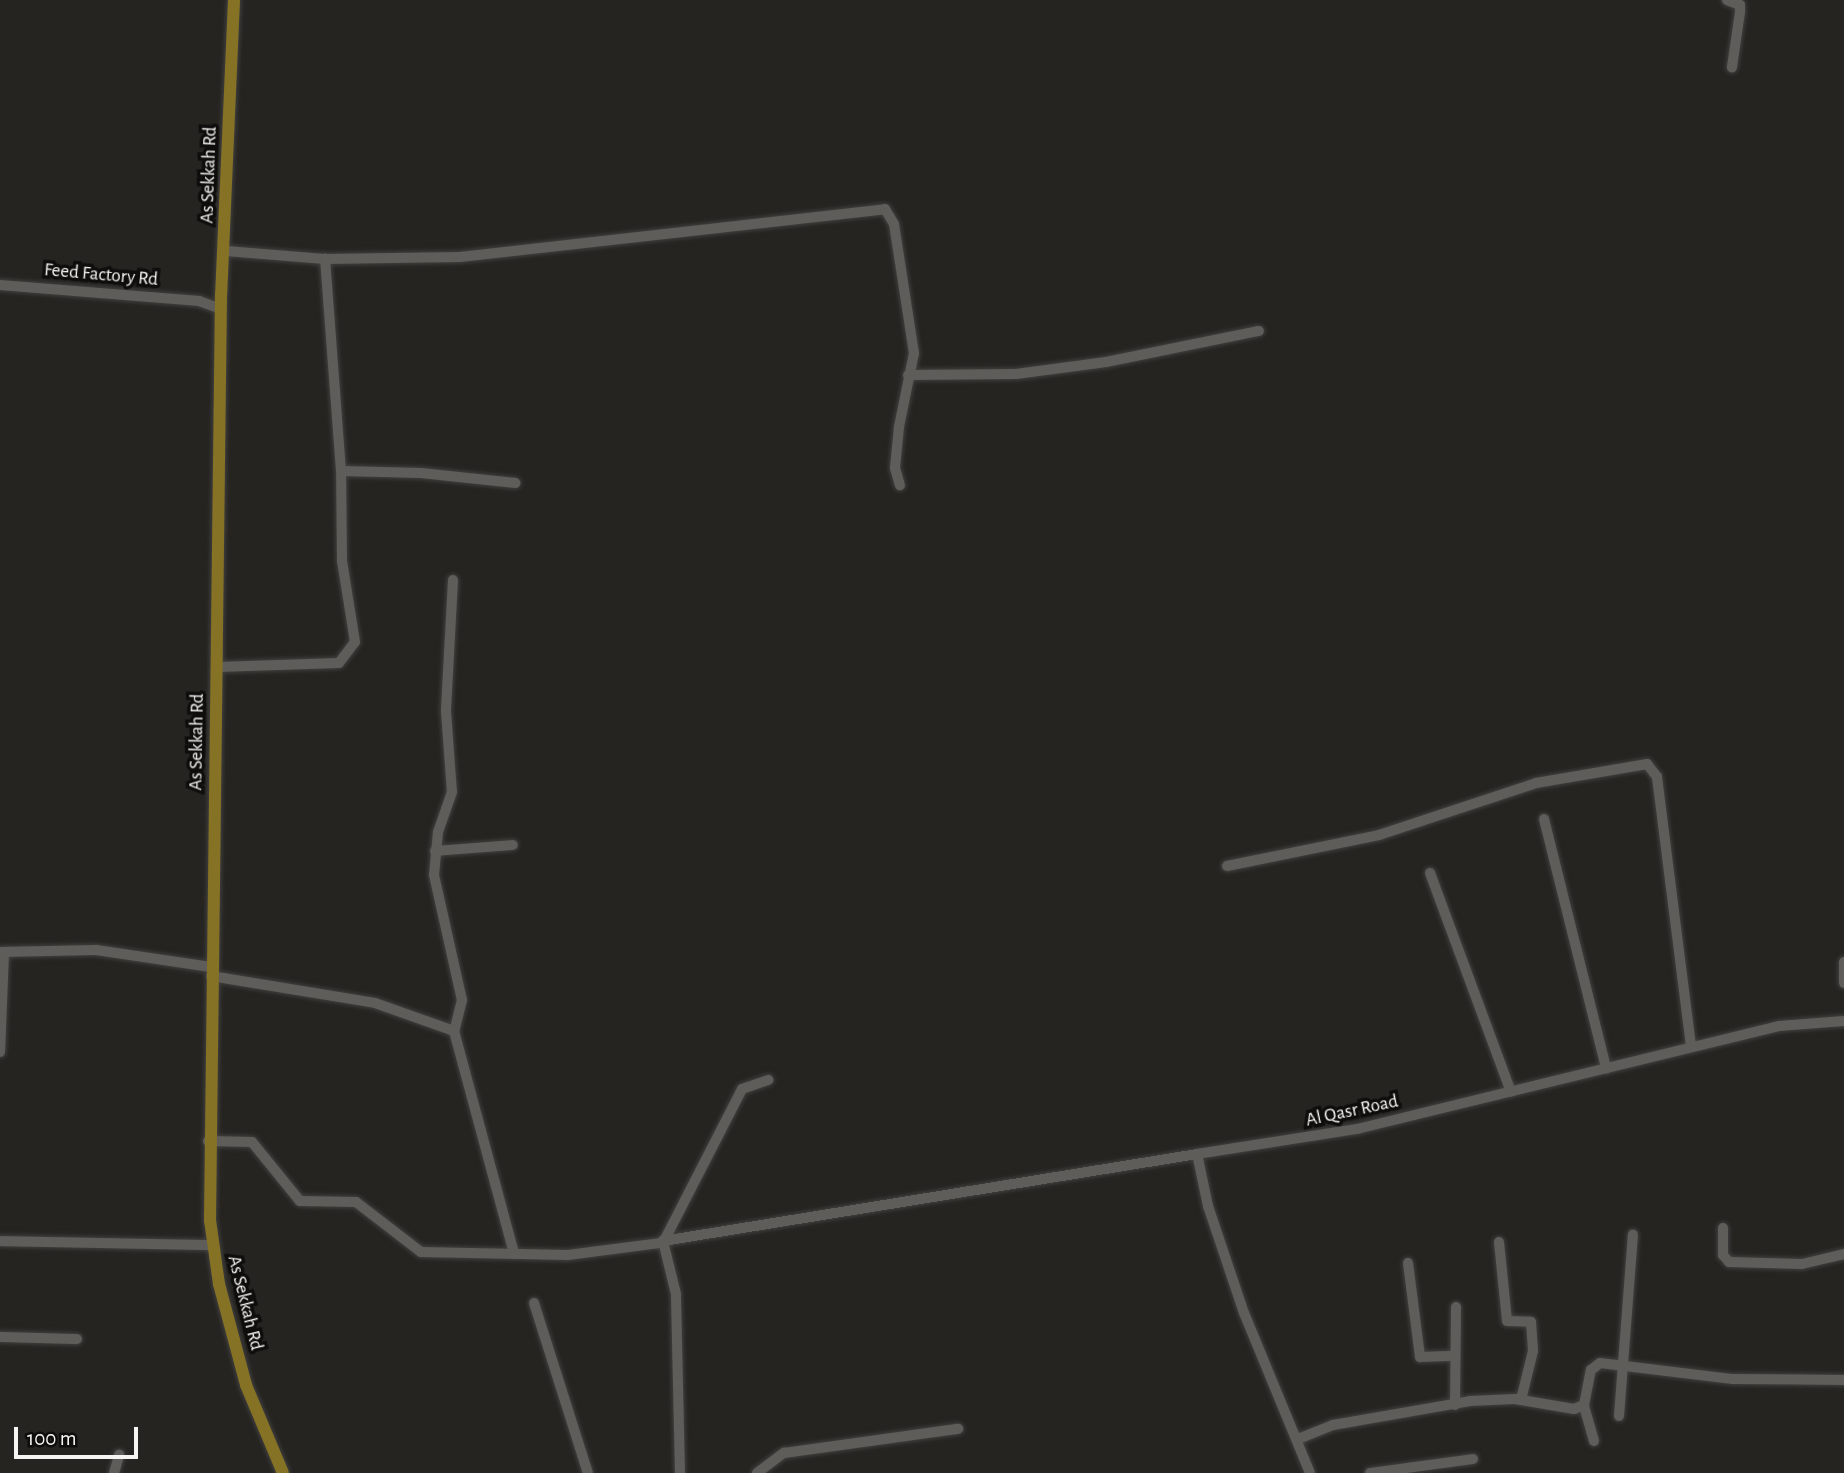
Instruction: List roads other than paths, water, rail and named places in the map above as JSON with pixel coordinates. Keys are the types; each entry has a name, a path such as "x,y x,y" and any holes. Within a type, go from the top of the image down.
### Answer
{"main road":[{"name":"As Sekkah Rd","path":"234,0 226,251 221,294 208,1140 212,1245 246,1385 283,1473"}],"street":[{"path":"1727,0 1740,5 1732,67"},
{"path":"226,251 325,259 488,254 885,209 894,224 914,353 908,375 895,468 900,485"},
{"path":"217,667 313,666 339,663 349,654 355,630 342,561 341,471 325,259"},
{"name":"Feed Factory Rd","path":"0,285 199,301"},
{"path":"199,301 221,294"},
{"path":"199,301 221,309"},
{"path":"908,375 1029,372 1106,362 1259,331"},
{"path":"341,471 421,473 515,484"},
{"path":"453,580 446,711 452,792 435,852 435,887 462,1000 454,1031 514,1254"},
{"path":"1227,866 1378,835 1536,783 1647,764 1657,776 1691,1047"},
{"path":"1544,819 1606,1068"},
{"path":"435,852 513,845"},
{"path":"1430,873 1511,1092"},
{"path":"0,1052 2,953 96,950 374,1003 454,1031"},
{"path":"1844,962 1844,983"},
{"name":"Al Qasr Road","path":"208,1140 252,1142 300,1201 356,1202 421,1252 568,1255 1357,1129 1779,1026 1844,1021"},
{"path":"680,1473 676,1294 662,1242 743,1089 768,1080"},
{"path":"1197,1154 1208,1206 1244,1313 1310,1473"},
{"path":"1723,1228 1723,1255 1729,1262 1802,1264 1844,1254"},
{"path":"1619,1416 1633,1234"},
{"path":"0,1241 212,1245"},
{"path":"1499,1242 1507,1321 1531,1322 1533,1351 1521,1400"},
{"path":"1408,1263 1420,1357 1454,1356"},
{"path":"534,1303 588,1473"},
{"path":"1455,1405 1456,1307"},
{"path":"0,1337 77,1339"},
{"path":"1594,1441 1584,1405 1593,1365 1733,1379 1844,1380"},
{"path":"1298,1439 1333,1425 1455,1405 1521,1400 1574,1409 1584,1405"},
{"path":"757,1473 784,1453 958,1429"},
{"path":"114,1473 119,1455"},
{"path":"1370,1473 1473,1459"}]}
